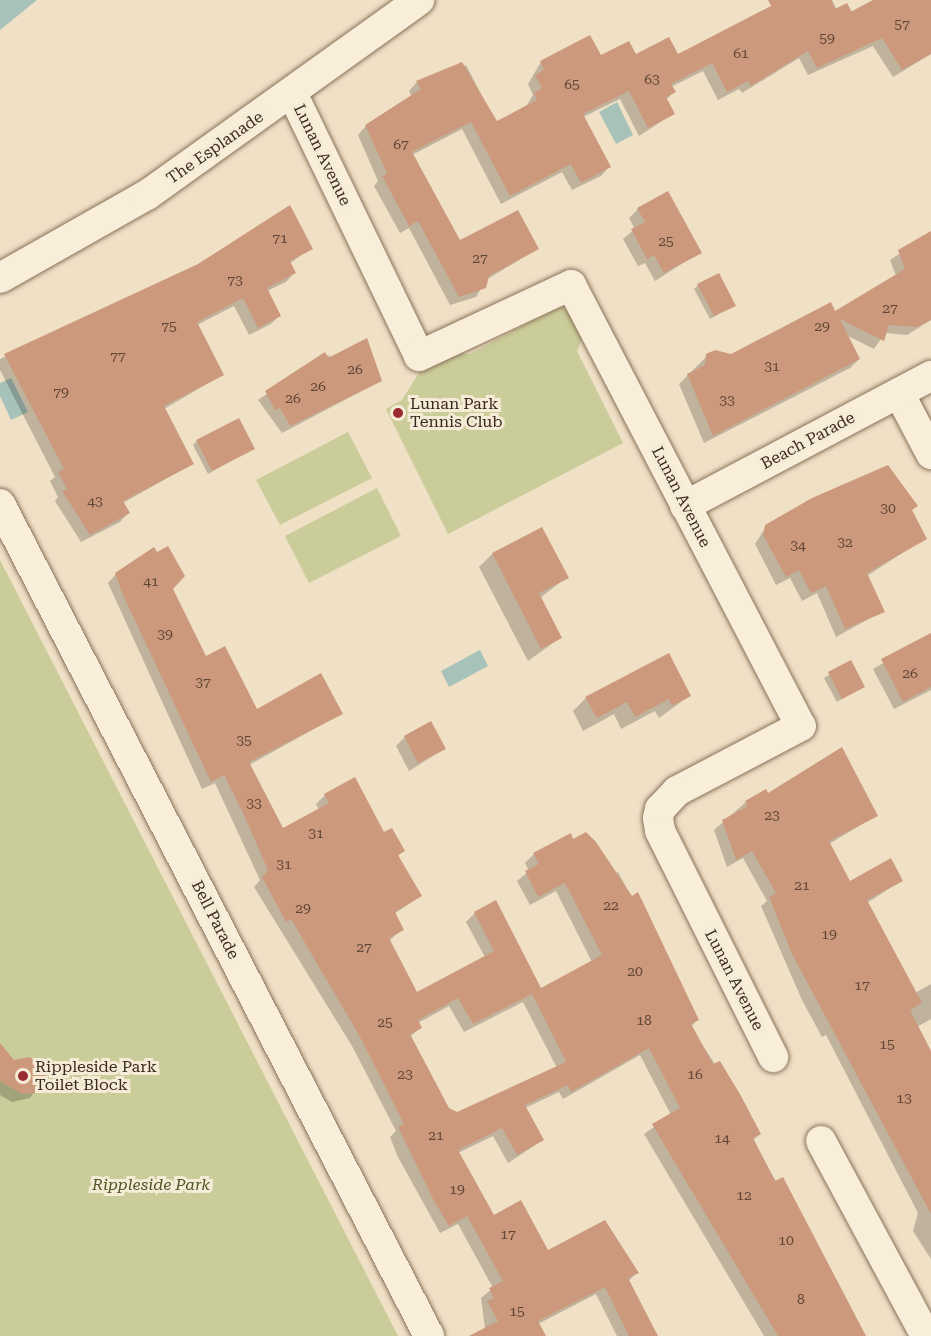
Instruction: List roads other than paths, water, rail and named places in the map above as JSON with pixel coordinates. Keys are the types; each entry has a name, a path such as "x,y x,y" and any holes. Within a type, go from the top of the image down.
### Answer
{"street":[{"name":"The Esplanade","path":"0,278 147,195 419,0"},
{"name":"Lunan Avenue","path":"292,93 419,356 571,285 801,726 678,791 660,809 658,818 660,831 772,1057"},
{"name":"Beach Parade","path":"685,506 931,376"},
{"path":"899,393 931,454"},
{"name":"Bell Parade","path":"0,504 429,1336"},
{"path":"820,1141 926,1336"}],"water":[{"path":"0,0 37,0 0,30"},
{"path":"617,102 633,135 616,144 599,112"},
{"path":"11,378 28,412 11,420 0,396 0,383"},
{"path":"480,650 488,666 449,687 441,671"}],"place":[{"name":"Lunan Park Tennis Club","path":"398,413"},
{"name":"Rippleside Park Toilet Block","path":"23,1076"}],"park label":[{"name":"Rippleside Park","path":"151,1185"}]}
